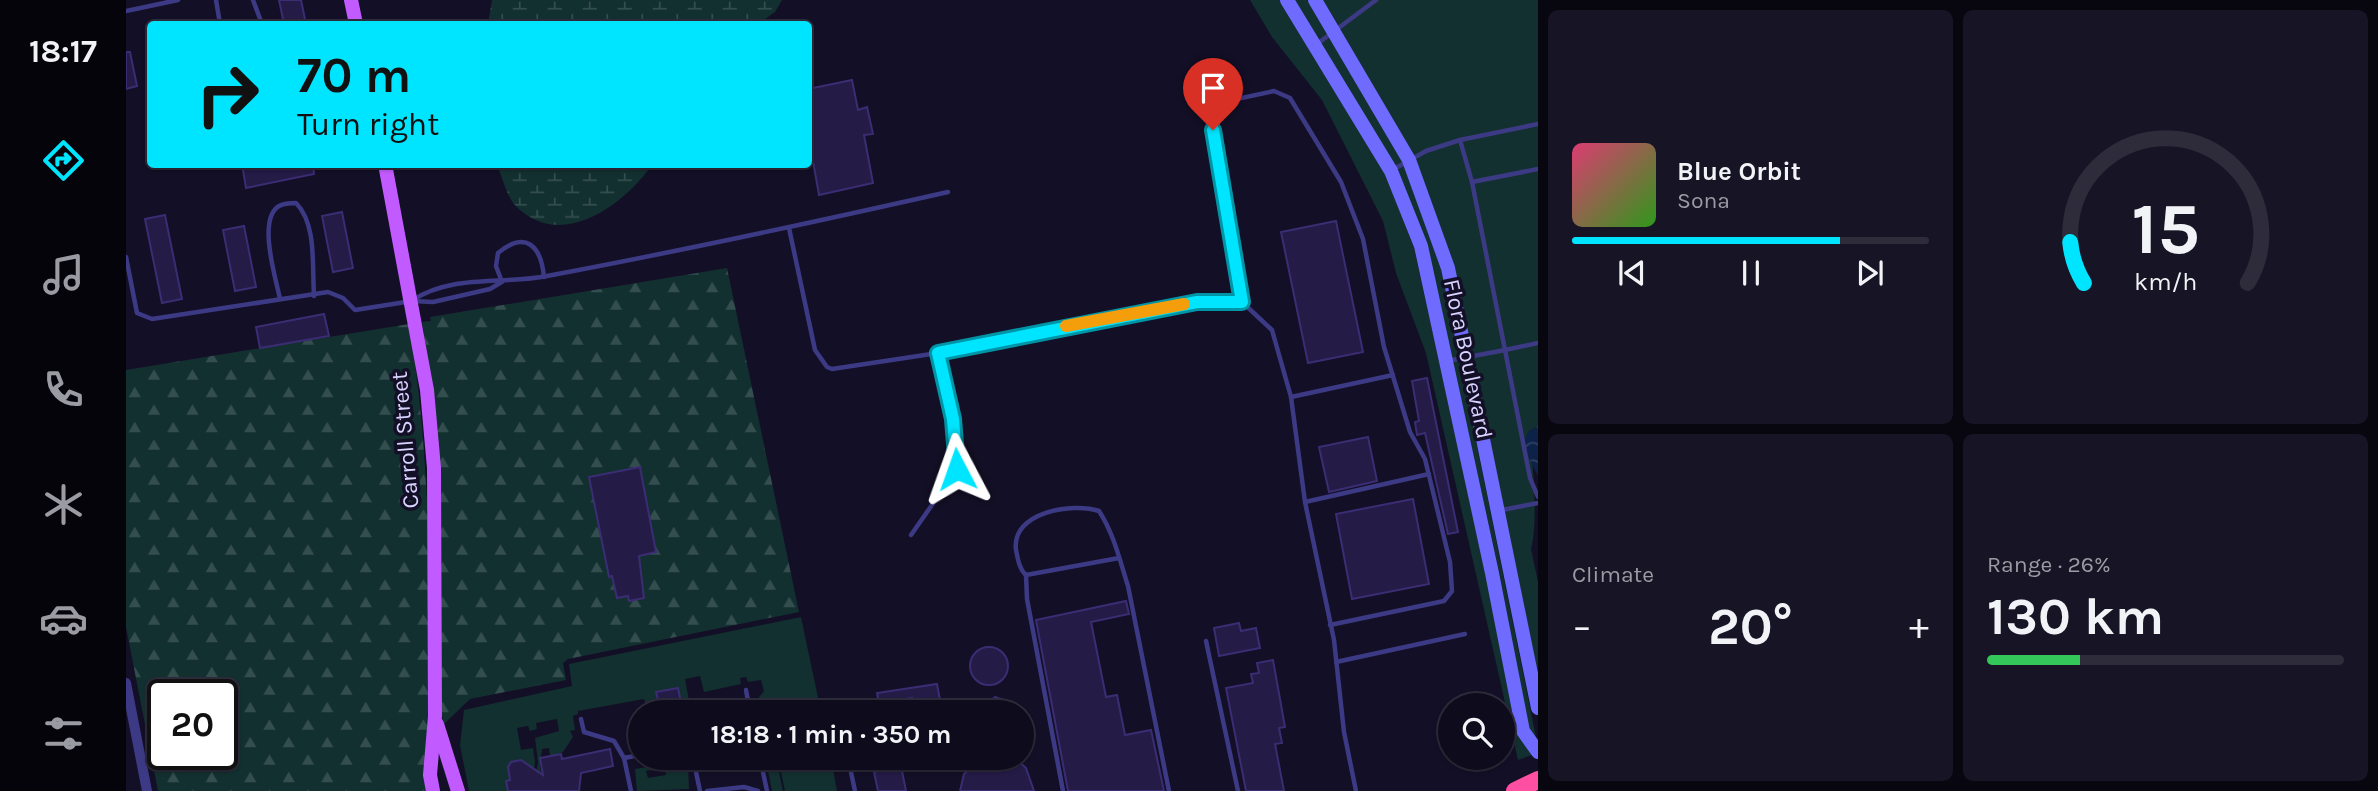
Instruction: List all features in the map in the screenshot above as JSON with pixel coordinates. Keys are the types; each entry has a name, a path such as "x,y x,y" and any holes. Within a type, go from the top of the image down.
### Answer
{"highway":[{"path":"1514,791 1538,780"}],"main road":[{"path":"351,0 355,21"},
{"name":"Carroll Street","path":"386,168 427,390 434,468 435,716 430,775 433,791"},
{"name":"Carroll Street","path":"435,716 457,791"}],"street":[{"name":"Flora Boulevard","path":"1287,0 1391,171 1421,246 1523,732 1538,752"},
{"name":"Flora Boulevard","path":"1315,0 1409,160 1448,268 1538,708"},
{"path":"126,683 147,791"}],"lane":[{"path":"126,11 178,0"},
{"path":"216,0 220,21"},
{"path":"253,0 261,21"},
{"path":"1316,44 1335,33 1374,0"},
{"path":"1330,625 1444,601 1452,591 1450,562 1425,459 1410,432 1384,348 1363,239 1341,181 1290,98 1274,91 1209,105 1242,302 1272,330 1291,397 1305,502 1330,625 1344,732 1356,791"},
{"path":"1391,171 1409,160 1460,140 1538,124"},
{"path":"1460,140 1472,182 1530,478 1538,497"},
{"path":"1472,182 1538,169"},
{"path":"412,301 430,289 484,281 502,282 544,277 789,228 948,192"},
{"path":"280,299 268,241 271,215 279,206 296,203 302,209 311,237 314,296"},
{"path":"789,228 815,350 827,367 838,370 1197,302 1242,302"},
{"path":"502,282 496,266 498,253 509,244 522,241 534,246 542,260 544,277"},
{"path":"126,257 137,313 152,319 328,292 343,298 355,310 412,301 433,302 490,289 502,282"},
{"path":"1447,361 1538,343"},
{"path":"911,535 957,469 953,419 938,353"},
{"path":"1291,397 1393,375"},
{"path":"1305,502 1429,474"},
{"path":"1497,510 1538,503"},
{"path":"1063,791 1027,598 1026,575 1017,557 1016,544 1020,529 1032,518 1081,508 1099,511 1119,558 1169,791"},
{"path":"1026,575 1119,558"},
{"path":"1336,662 1465,634"},
{"path":"1206,641 1238,791"},
{"path":"746,690 748,700"},
{"path":"581,719 584,732 614,741 624,758 631,791"},
{"path":"624,758 628,757"},
{"path":"696,770 700,791"},
{"path":"763,770 767,791"},
{"path":"851,770 855,791"},
{"path":"707,791 744,787 758,791"}],"green space":[{"path":"492,0 782,0 775,12 762,21 488,21"},
{"path":"1250,0 1280,0 1385,173 1414,248 1486,574 1508,693 1503,693 1426,353 1396,273 1383,221 1322,100 1272,37"},
{"path":"1295,0 1308,0 1403,162 1441,269 1537,742 1529,729 1499,571 1427,245 1397,168"},
{"path":"1323,0 1538,0 1538,426 1528,432 1534,492 1531,549 1538,582 1538,675 1454,266 1415,157"},
{"path":"498,168 650,168 625,195 607,208 570,224 550,224 532,218 514,204"},
{"path":"727,268 799,612 568,659 563,663 566,680 470,699 444,724 433,389 422,322 431,321 430,317"},
{"path":"409,324 427,499 429,675 426,791 158,791 154,770 238,770 238,679 147,679 147,735 126,627 126,370"},
{"path":"801,617 818,700 757,700 764,691 761,680 748,682 746,677 740,678 741,684 704,692 700,676 685,679 689,700 680,700 678,688 657,692 657,700 628,700 578,711 578,714 573,716 575,730 570,731 573,737 563,752 550,756 549,748 542,749 540,767 543,783 535,782 538,762 535,738 559,731 557,719 536,723 537,729 530,731 528,726 517,728 521,750 533,748 533,780 529,778 526,763 521,760 511,762 508,767 508,791 469,791 460,745 464,710 572,686 569,664"},
{"path":"1515,728 1532,755 1518,760 1515,747"},
{"path":"635,770 653,770 646,771 648,778 666,775 665,770 688,770 689,789 637,791"},
{"path":"768,770 779,770 783,791 772,791"},
{"path":"781,770 833,770 837,791 785,791"}],"water":[{"path":"1538,426 1538,476 1522,444 1528,432"}],"building":[{"path":"279,0 301,0 305,21 283,21"},
{"path":"126,52 130,52 137,86 126,89"},
{"path":"852,80 858,110 867,107 873,134 864,135 873,183 819,195 812,161 812,88"},
{"path":"243,168 313,168 314,174 246,188"},
{"path":"342,212 353,268 333,272 322,216"},
{"path":"165,215 182,299 162,303 145,219"},
{"path":"1336,221 1363,352 1308,363 1281,232"},
{"path":"244,226 256,287 235,291 223,230"},
{"path":"324,314 329,336 260,348 256,327"},
{"path":"1427,378 1458,532 1448,534 1425,433 1417,435 1415,422 1419,421 1412,381"},
{"path":"1368,437 1377,481 1329,492 1319,447"},
{"path":"640,467 656,552 639,556 644,598 629,601 628,596 617,598 612,576 609,577 589,477"},
{"path":"1413,499 1429,584 1352,599 1336,514"},
{"path":"1126,601 1129,614 1091,622 1106,697 1117,695 1125,735 1151,730 1164,791 1068,791 1036,620"},
{"path":"1239,623 1241,631 1256,628 1260,648 1219,656 1214,628"},
{"path":"989,647 1002,653 1008,666 1002,679 989,685 976,679 970,666 976,653"},
{"path":"1273,660 1285,727 1279,728 1282,743 1275,744 1284,791 1246,791 1226,688 1253,683 1251,674 1259,673 1257,663"},
{"path":"937,684 940,700 878,700 877,693"},
{"path":"678,688 680,700 658,700 656,692"},
{"path":"610,749 613,766 581,773 579,791 508,791 506,781 510,780 508,767 511,762 521,760 543,775 540,758 561,754 562,759"},
{"path":"902,770 906,791 878,791 874,772"},
{"path":"968,770 1027,770 1034,791 960,791 964,774"}],"slow traffic":[{"path":"1066,326 1184,304"}],"route":[{"path":"957,469 953,419 938,353 981,342 1197,302 1242,302 1213,130"}]}
